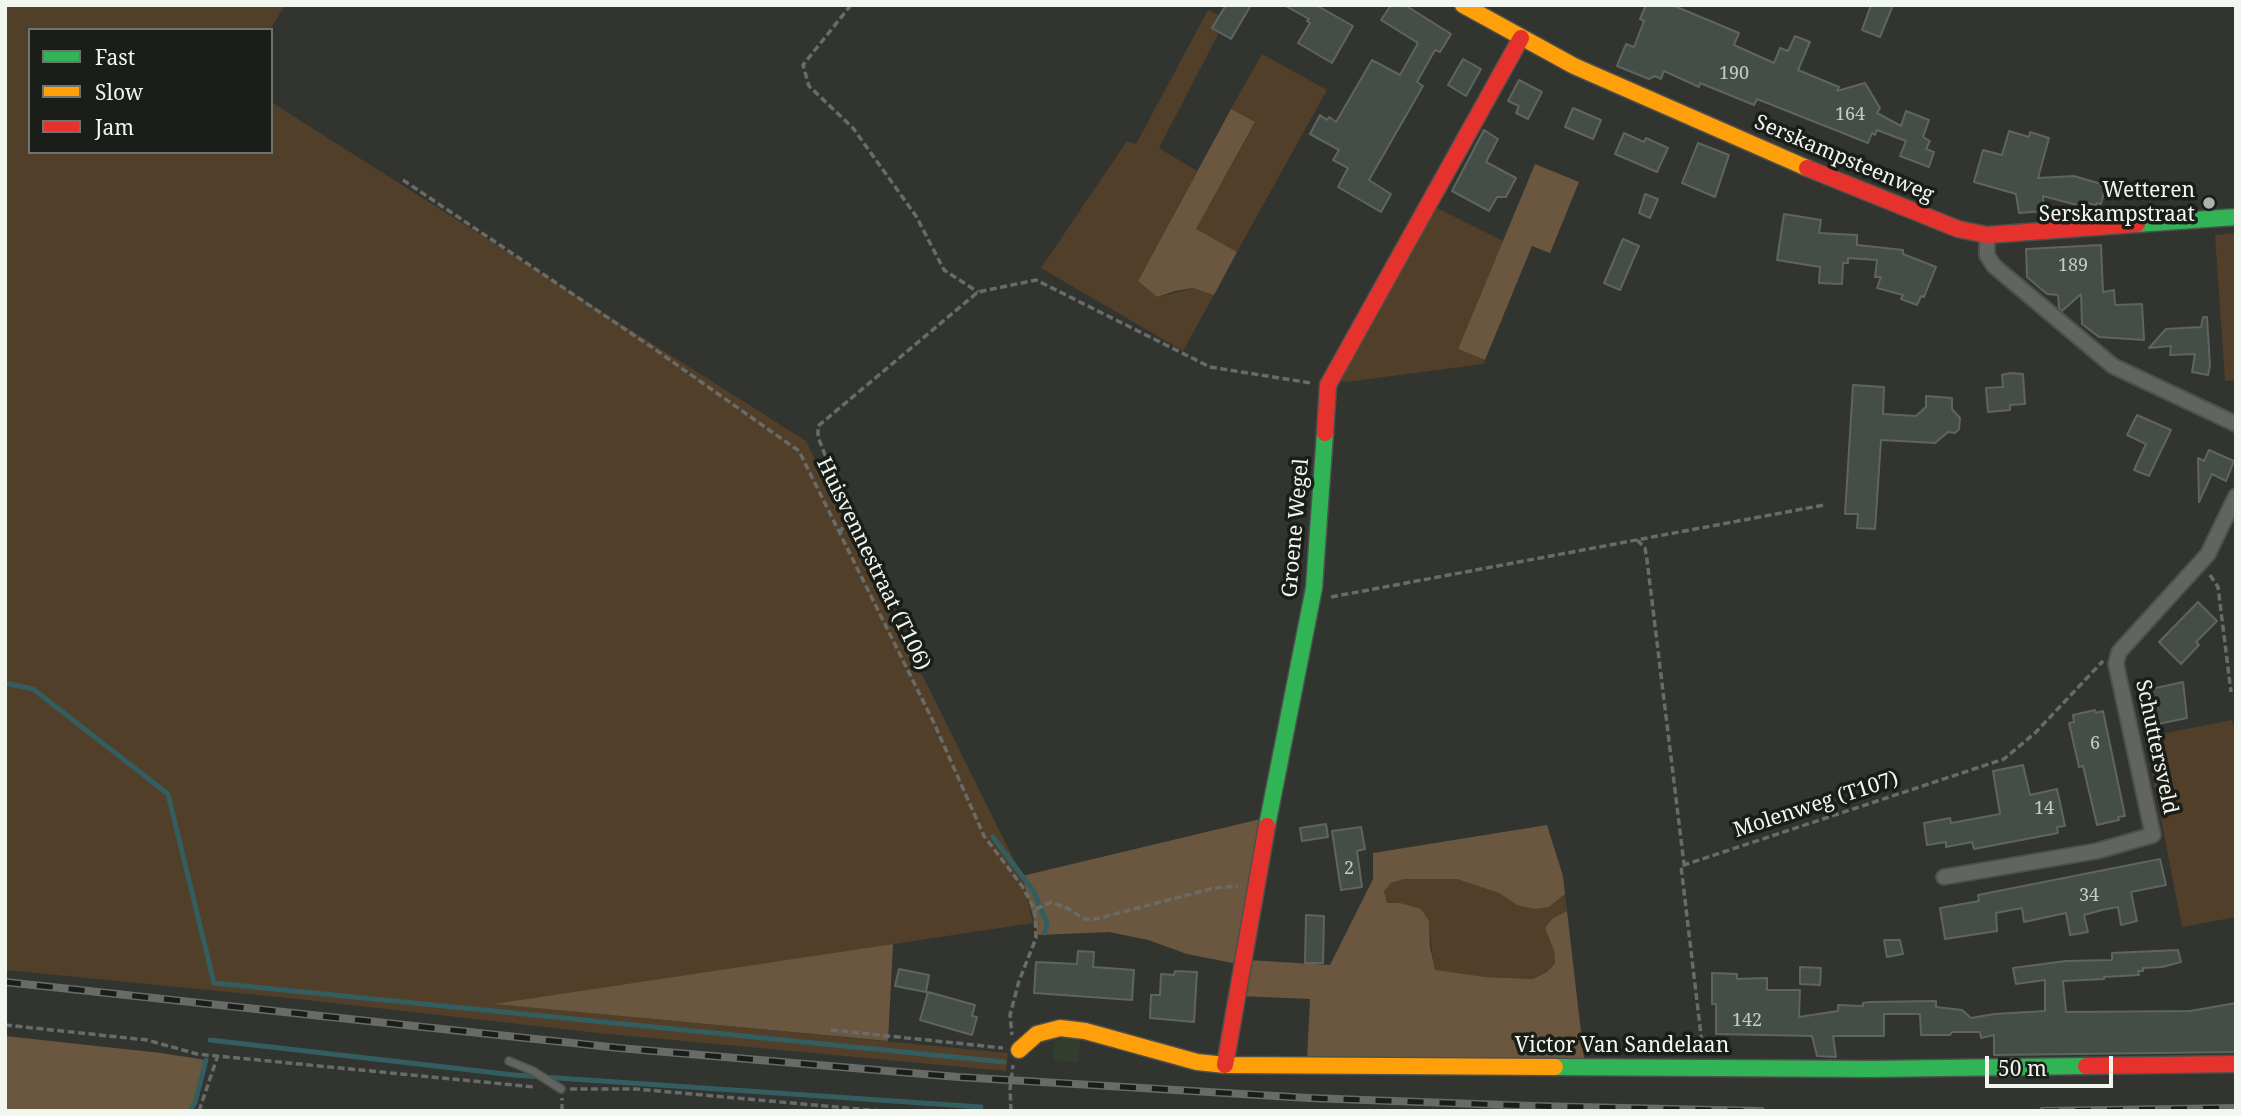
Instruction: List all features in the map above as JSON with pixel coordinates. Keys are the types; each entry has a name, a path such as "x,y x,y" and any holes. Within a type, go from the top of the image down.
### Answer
{"street":[{"name":"Serskampsteenweg","path":"1463,5 1574,66 1648,100 1868,194 1958,229 1987,235 2236,217"},
{"name":"Groene Wegel","path":"1225,1065 1312,600 1328,385 1521,38"},
{"path":"1987,235 1987,255 1994,266 2113,366 2236,424"},
{"path":"2119,652 2208,554 2236,496"},
{"name":"Schuttersveld","path":"1944,877 2097,851 2153,835 2116,664 2119,652"},
{"name":"Victor Van Sandelaan","path":"1019,1050 1037,1034 1048,1029 1073,1029 1197,1062 1225,1065 1872,1069 2236,1064"}],"lane":[{"path":"509,1061 533,1071 561,1089"}],"path":[{"path":"851,5 803,65 809,86 853,128 916,216 944,270 978,292"},
{"name":"Huisvennestraat (T106)","path":"403,180 653,348 799,451 934,723 984,836 1022,886 1035,910"},
{"path":"840,534 848,513 818,437 818,426 978,292 1036,280 1210,367 1328,385"},
{"path":"1312,600 1824,505"},
{"path":"1635,539 1641,542 1647,560 1684,864 1681,866 1705,1068"},
{"path":"2197,566 2211,576 2218,587 2231,692"},
{"name":"Molenweg (T107)","path":"1684,864 2004,759 2035,733 2099,663 2119,652"},
{"path":"1011,1111 1010,1081 1019,1050 1010,1032 1010,1015 1019,981 1036,938 1035,910 1051,902 1084,919 1096,919 1214,888 1257,884"},
{"path":"5,1025 146,1040 197,1054 533,1087"},
{"path":"831,1030 1019,1050"},
{"path":"199,1111 218,1055"},
{"path":"561,1089 636,1089 881,1111"}],"shaded area":[{"path":"5,5 285,5 271,28 28,28 28,154 273,154 273,103 806,441 1022,876 1033,923 498,1004 1008,1053 1006,1071 598,1033 289,998 5,970"},
{"path":"1208,10 1226,19 1159,148 1197,171 1138,281 1157,297 1194,288 1214,295 1183,351 1041,268 1127,141 1136,144"},
{"path":"1262,54 1327,90 1237,252 1195,230 1255,123 1231,109"},
{"path":"1231,109 1255,122 1196,229 1237,252 1214,295 1193,288 1157,297 1138,281"},
{"path":"1535,164 1579,182 1550,253 1532,246 1485,360 1458,349"},
{"path":"1431,205 1503,241 1458,349 1485,360 1484,364 1346,382 1336,379"},
{"path":"2236,233 2236,380 2225,381 2215,235"},
{"path":"2232,720 2236,739 2236,917 2182,927 2145,737"},
{"path":"1265,818 1238,964 1187,954 1148,940 1109,932 1038,935 1022,876"},
{"path":"1547,825 1563,876 1565,894 1549,907 1535,909 1517,905 1499,893 1457,879 1404,879 1391,883 1384,891 1387,903 1400,903 1421,909 1429,921 1430,947 1435,970 1485,977 1533,979 1547,972 1555,963 1554,951 1545,928 1553,918 1567,911 1584,1058 1307,1060 1310,999 1239,996 1248,960 1330,965 1373,879 1373,853"},
{"path":"1404,879 1457,879 1499,893 1517,905 1549,907 1565,894 1567,911 1553,918 1545,928 1554,951 1555,963 1547,972 1533,979 1434,971 1429,921 1400,903 1387,903 1384,891 1391,883"},
{"path":"893,944 888,1041 494,1004"},
{"path":"5,1036 206,1060 195,1103 190,1111 5,1111"},
{"path":"1063,1037 1081,1038 1078,1062 1053,1060 1055,1043"}],"building":[{"path":"1226,5 1251,5 1231,39 1212,28"},
{"path":"1284,5 1316,5 1353,26 1332,63 1298,43 1310,23 1307,21 1309,19"},
{"path":"1391,5 1405,5 1451,34 1440,52 1435,50 1417,82 1423,86 1369,180 1391,194 1381,212 1338,187 1348,168 1333,160 1339,150 1310,134 1320,115 1336,122 1372,60 1400,75 1418,43 1381,20"},
{"path":"1646,5 1672,5 1739,33 1734,45 1774,63 1780,48 1788,51 1795,36 1810,42 1798,70 1839,87 1837,91 1865,83 1880,108 1877,113 1901,126 1906,111 1929,120 1923,137 1930,141 1926,149 1934,152 1929,167 1900,156 1906,141 1877,130 1875,135 1872,133 1868,143 1757,99 1754,105 1700,83 1699,87 1664,71 1661,79 1655,76 1649,79 1617,66 1626,44 1634,47 1644,21 1640,19"},
{"path":"1871,5 1893,5 1880,37 1862,30"},
{"path":"1463,59 1481,69 1466,96 1448,85"},
{"path":"1519,80 1542,92 1528,119 1516,113 1519,106 1508,101"},
{"path":"1573,108 1601,120 1593,139 1565,127"},
{"path":"1484,130 1498,139 1486,162 1516,178 1506,197 1497,197 1489,211 1452,191"},
{"path":"2009,131 2029,137 2030,132 2049,138 2038,178 2074,176 2101,184 2105,188 2101,204 2082,202 2081,206 2043,196 2044,211 2019,213 2016,194 1974,182 1983,150 2002,155"},
{"path":"1624,133 1644,142 1646,138 1668,148 1657,172 1615,154"},
{"path":"1698,143 1729,155 1715,197 1682,183"},
{"path":"1645,194 1658,199 1650,218 1639,213"},
{"path":"1784,214 1821,220 1819,233 1857,235 1857,245 1903,250 1903,254 1936,267 1924,297 1921,296 1917,305 1901,299 1903,295 1877,288 1881,277 1875,277 1877,260 1848,258 1848,263 1843,263 1842,284 1819,283 1820,267 1777,260"},
{"path":"1623,239 1639,246 1620,290 1604,283"},
{"path":"2101,245 2103,292 2114,290 2115,305 2142,304 2144,340 2099,337 2082,324 2081,294 2062,311 2059,308 2058,295 2047,294 2027,277 2026,249"},
{"path":"2203,317 2207,317 2210,366 2208,375 2192,372 2195,354 2170,355 2171,346 2149,348 2166,329 2201,327"},
{"path":"2023,374 2025,404 2010,405 2010,410 1988,412 1986,388 2003,387 2002,375"},
{"path":"1853,385 1884,387 1883,414 1916,416 1926,407 1926,396 1952,398 1952,409 1960,418 1959,429 1955,433 1948,432 1935,443 1881,440 1875,529 1857,528 1858,514 1845,514"},
{"path":"2137,415 2171,430 2149,476 2134,470 2146,444 2127,435"},
{"path":"2209,450 2234,461 2226,481 2212,474 2199,502 2198,458 2204,461"},
{"path":"2198,602 2217,621 2196,642 2199,645 2181,664 2159,642"},
{"path":"2183,682 2187,718 2153,725 2146,693 2151,692 2151,689"},
{"path":"2095,710 2096,713 2103,711 2125,816 2097,825 2083,766 2079,767 2069,723 2074,722 2073,715"},
{"path":"2023,765 2030,795 2057,789 2065,826 2057,827 2058,833 1974,849 1972,842 1946,847 1946,842 1927,845 1924,823 1950,818 1951,823 2000,814 1993,771"},
{"path":"1326,824 1328,837 1302,841 1300,828"},
{"path":"1361,827 1365,849 1357,851 1362,887 1341,890 1332,831"},
{"path":"2160,859 2166,885 2131,892 2137,921 2121,925 2118,907 2102,910 2084,915 2088,932 2070,935 2066,913 2024,922 2022,908 1996,913 1997,931 1945,939 1940,908 1979,901 1978,895"},
{"path":"1306,915 1324,916 1323,963 1305,963"},
{"path":"1884,940 1900,940 1903,954 1887,957"},
{"path":"2178,950 2181,962 2143,968 2143,971 2138,971 2139,975 2063,981 2066,1012 2190,1011 2236,1003 2236,1052 1994,1055 1994,1035 1981,1038 1980,1032 1952,1032 1950,1035 1921,1035 1920,1014 1884,1014 1884,1036 1833,1036 1836,1057 1817,1056 1812,1036 1716,1034 1712,973 1737,974 1737,979 1767,978 1767,990 1800,990 1799,1017 1838,1011 1838,1005 1936,1001 1936,1007 1962,1010 1971,1018 2045,1011 2045,980 2016,984 2013,968 2066,961 2112,960 2112,953"},
{"path":"1078,951 1094,952 1093,967 1134,970 1132,1000 1034,993 1036,962 1077,964"},
{"path":"1800,967 1821,968 1820,985 1800,984"},
{"path":"899,969 929,975 926,992 895,986"},
{"path":"1175,971 1197,972 1194,1022 1150,1018 1151,995 1160,995 1161,974 1174,975"},
{"path":"928,992 975,1005 972,1016 977,1017 972,1035 920,1020"}],"waterway":[{"path":"5,683 33,689 168,794 214,983 1004,1062"},
{"path":"993,837 1034,892 1047,923 1045,933"},
{"path":"210,1040 514,1075 981,1107"},
{"path":"190,1111 195,1103 206,1060"}],"railway":[{"path":"5,982 619,1048 958,1077 1309,1098 1761,1111"},
{"path":"2043,1111 2236,1108"}],"traffic: fast":[{"path":"2137,224 2236,217"},
{"path":"1267,826 1314,588 1325,433"},
{"path":"1555,1067 1872,1069 2086,1066"}],"traffic: slow":[{"path":"1463,5 1574,66 1807,168"},
{"path":"1019,1050 1037,1034 1060,1028 1085,1031 1197,1062 1225,1065 1555,1067"}],"traffic: jam":[{"path":"1325,433 1328,385 1521,38"},
{"path":"1807,168 1958,229 1987,235 2137,224"},
{"path":"1225,1065 1267,826"},
{"path":"2086,1066 2236,1064"}],"place":[{"name":"Wetteren Serskampstraat","path":"2209,203"}]}
